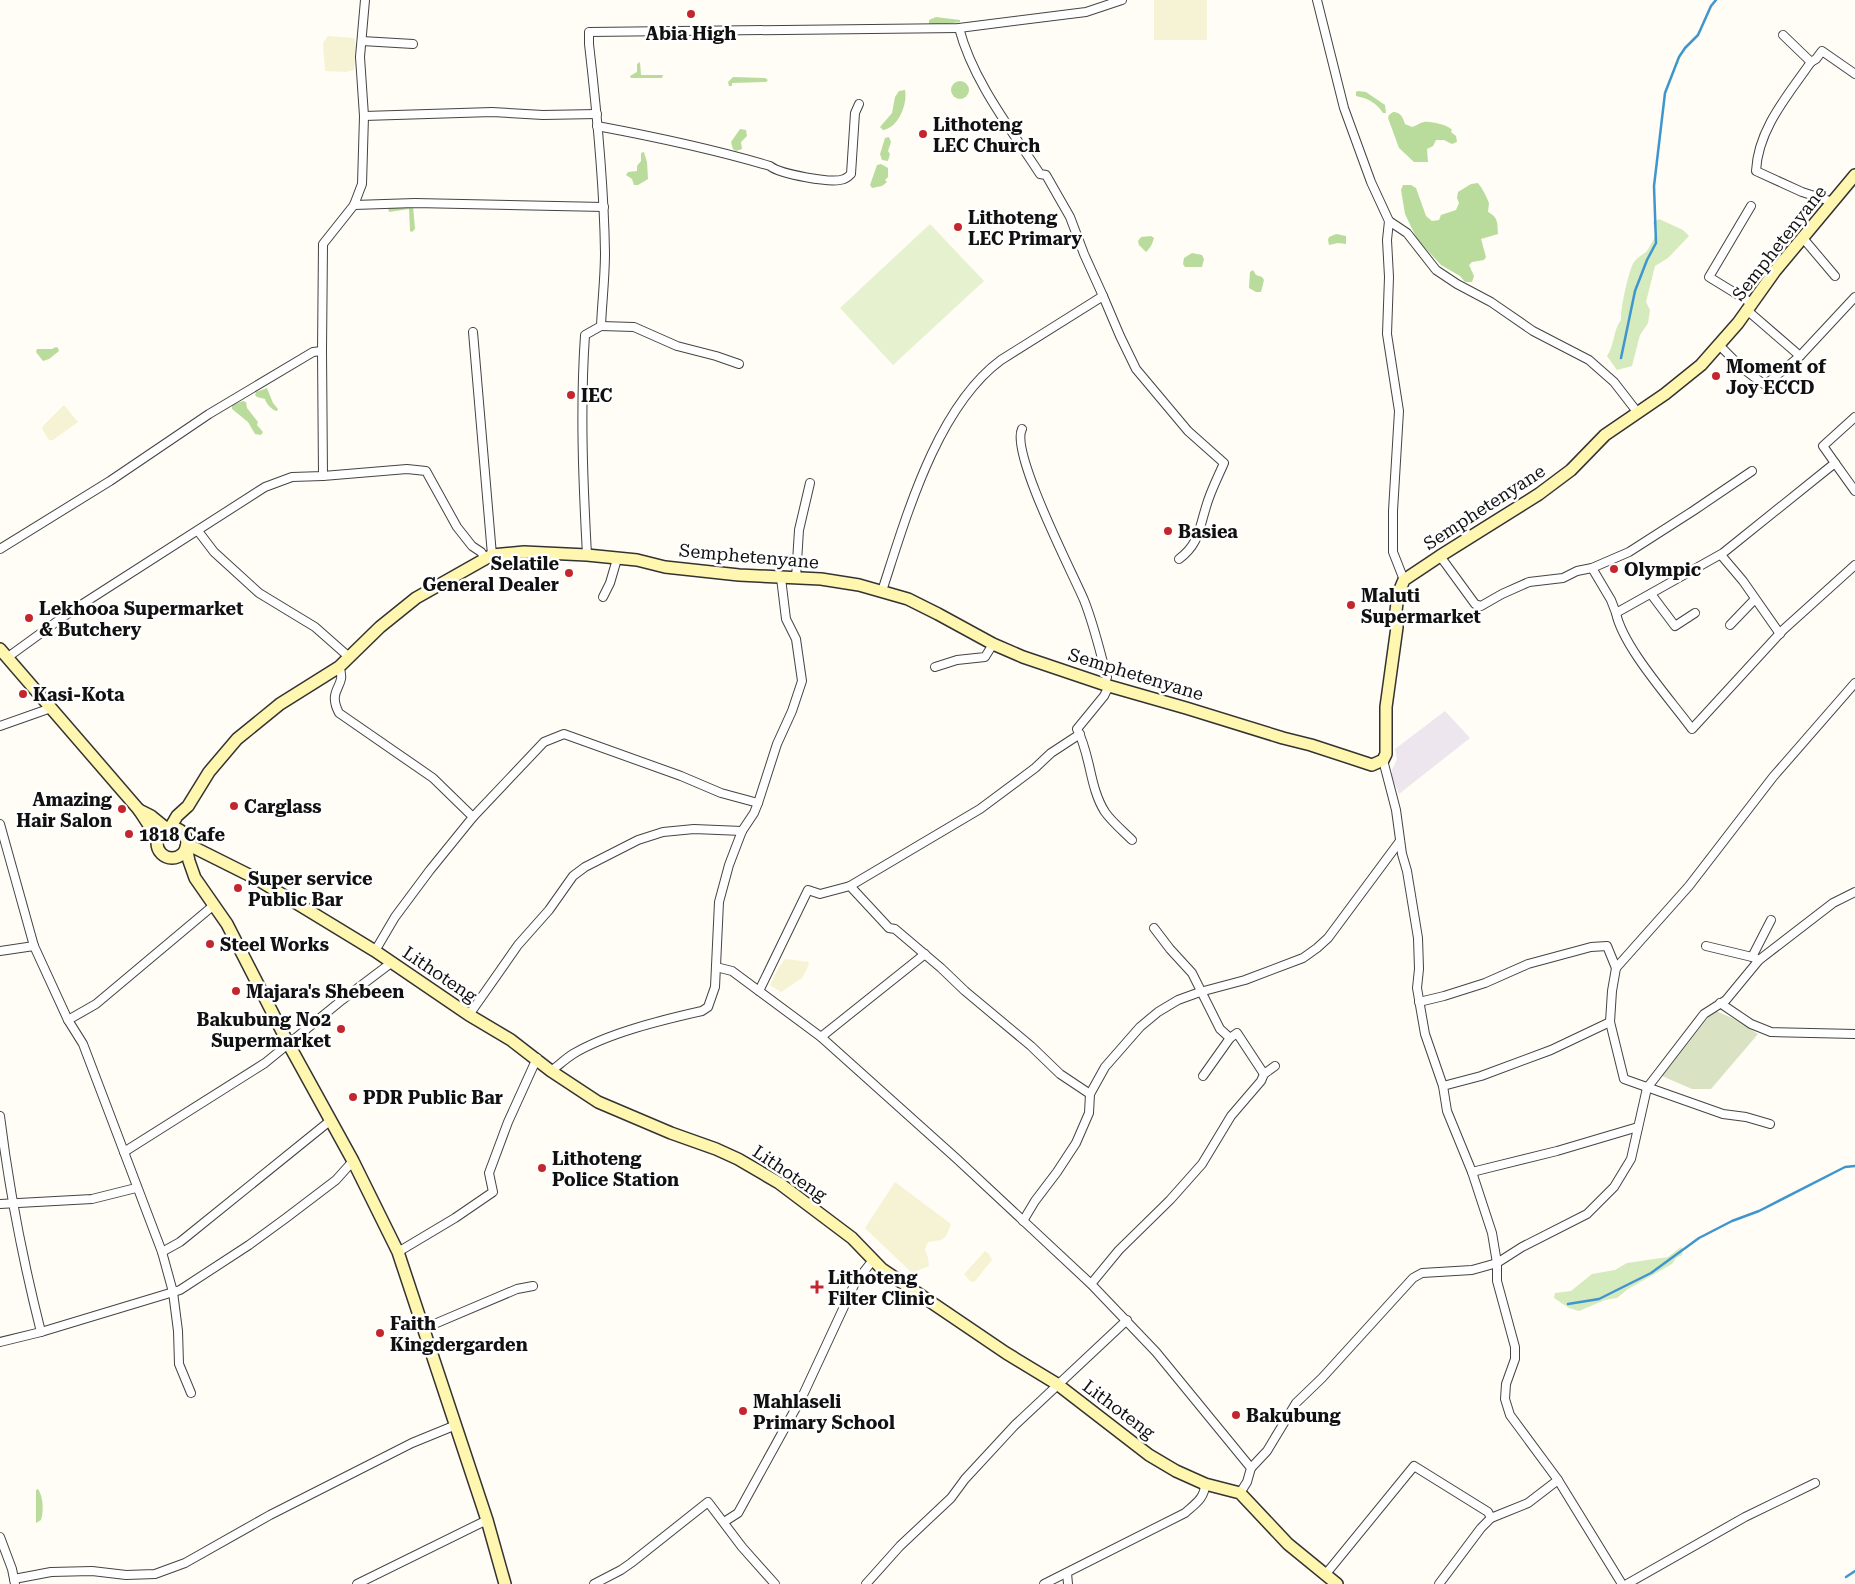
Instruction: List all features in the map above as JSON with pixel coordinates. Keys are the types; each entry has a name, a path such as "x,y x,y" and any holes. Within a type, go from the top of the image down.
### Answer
{"main road":[{"name":"Semphetenyane","path":"1404,580 1540,494 1571,470 1605,435 1687,377 1720,346 1750,308 1775,271 1855,175"},
{"name":"Semphetenyane","path":"169,829 177,816 188,806 209,772 237,739 280,704 339,667 380,627 416,598 489,556 524,552 587,554 637,560 664,567 781,578 821,579 859,585 908,600 1023,657 1107,685 1283,738 1311,744 1372,765 1383,760"},
{"path":"1383,760 1386,754 1386,707 1396,636 1398,594 1404,580"},
{"path":"4,653 139,810 158,839 159,850 163,855 172,858 195,878 227,924 288,1043 353,1161 398,1252 413,1299 425,1328 487,1520 505,1584"},
{"path":"188,806 186,842 189,861 195,878"},
{"path":"139,810 169,829"},
{"path":"158,839 160,834 169,829 176,828 186,842"},
{"path":"172,858 180,856 186,842"},
{"name":"Lithoteng","path":"186,842 255,878 375,951 469,1015 511,1040 537,1058 551,1071 598,1102 716,1149 780,1183 852,1238 882,1269 1006,1353 1057,1384 1149,1455 1176,1471 1205,1484 1240,1493"},
{"path":"1240,1493 1288,1544 1337,1584"}],"street":[{"path":"323,476 323,244 354,205 362,184 364,116 360,57 364,0"},
{"path":"601,326 605,256 604,207 597,126 598,114 589,44 590,32 959,28 1086,12 1122,0"},
{"path":"1318,0 1344,108 1371,182 1389,221 1387,240 1389,277 1387,334 1399,411 1393,511 1393,552 1404,580"},
{"path":"959,28 965,49 981,80 1040,174 1046,175 1070,217 1084,254 1136,369 1188,431 1224,463 1206,507 1201,531 1190,551 1179,559"},
{"path":"1783,35 1811,62"},
{"path":"362,41 413,44"},
{"path":"1833,202 1802,192 1756,170 1757,155 1770,122 1811,62 1822,51 1855,74"},
{"path":"597,126 670,139 723,152 770,166 774,170 803,177 836,180 846,179 850,174 855,113 859,104"},
{"path":"364,116 492,112 543,115 598,114"},
{"path":"354,205 415,203 604,207"},
{"path":"1751,206 1709,277 1750,308 1800,356"},
{"path":"1389,221 1407,233 1436,270 1457,284 1491,302 1534,331 1589,360 1614,382 1638,413"},
{"path":"1802,237 1835,276"},
{"path":"882,592 922,475 948,422 978,381 990,368 1001,360 1103,296"},
{"path":"1720,346 1742,368 1765,385 1800,356 1855,297"},
{"path":"587,554 581,454 585,335 601,326 634,327 676,346 739,364"},
{"path":"473,332 489,556"},
{"path":"0,549 110,482 209,414 314,352 322,351"},
{"path":"1855,417 1823,446 1855,490"},
{"path":"1022,429 1020,440 1024,456 1051,530 1084,601 1107,677 1104,696 1077,729 1084,743 1094,786 1105,813 1132,840"},
{"path":"1616,613 1721,555 1836,463"},
{"path":"4,653 265,487 292,477 407,468 426,470 457,527 472,546 489,556"},
{"path":"1440,556 1475,604 1481,606 1529,582 1563,578 1629,552 1752,470"},
{"path":"796,578 799,530 810,483"},
{"path":"198,531 214,552 259,593 314,627 349,657"},
{"path":"1721,555 1780,634"},
{"path":"603,597 610,583 617,558"},
{"path":"1592,568 1611,600 1619,626 1642,662 1692,729 1780,634 1855,565"},
{"path":"551,1071 573,1054 595,1044 657,1022 702,1011 708,1007 714,987 719,902 729,865 742,831 758,803 777,744 792,711 802,681 796,639 786,618 781,578"},
{"path":"1651,594 1676,626 1695,613"},
{"path":"1730,625 1755,599"},
{"path":"935,667 957,660 985,656 994,644"},
{"path":"339,667 342,680 336,690 334,703 339,713 433,778 473,817"},
{"path":"1770,1124 1746,1117 1724,1114 1624,1079 1610,1022 1616,968 1689,886 1773,778 1855,683"},
{"path":"0,726 51,708"},
{"path":"375,951 395,917 473,817 544,742 564,734 721,792 758,803"},
{"path":"759,991 808,890 820,894 850,886 980,809 1035,768 1051,753 1080,734"},
{"path":"1383,760 1396,810 1418,938 1419,969 1417,988 1426,1034 1443,1086 1447,1111 1472,1172 1492,1233 1497,1263 1497,1281 1515,1347 1515,1359 1506,1384 1504,1399 1510,1415 1558,1480 1622,1584"},
{"path":"0,824 34,946 68,1020 83,1044 136,1188 162,1252 173,1292 178,1331 179,1364 191,1393"},
{"path":"469,1015 518,946 549,910 573,876 585,867 638,840 663,832 694,829 742,831"},
{"path":"1023,1221 1076,1143 1089,1113 1090,1094 1105,1067 1140,1027 1178,1000 1246,980 1303,958 1317,948 1328,938 1400,841"},
{"path":"850,886 889,928 894,929 925,954 1060,1074 1090,1094"},
{"path":"1706,946 1755,958 1833,903 1855,892"},
{"path":"68,1020 96,1004 214,905"},
{"path":"1240,1493 1247,1482 1251,1468 1267,1451 1296,1403 1328,1372 1413,1278 1422,1273 1480,1269 1497,1263 1522,1247 1587,1214 1614,1187 1631,1159 1647,1088 1704,1014 1726,1000 1755,958 1771,920"},
{"path":"1154,928 1192,973 1220,1029 1230,1038"},
{"path":"0,952 34,946"},
{"path":"1419,1002 1485,983 1528,964 1591,947 1607,946 1616,968"},
{"path":"821,1037 925,954"},
{"path":"124,1152 265,1063 391,963"},
{"path":"716,967 732,971 821,1037 1091,1284 1156,1352 1251,1468"},
{"path":"1720,1003 1751,1024 1771,1032 1855,1034"},
{"path":"1443,1086 1481,1076 1542,1053 1610,1022"},
{"path":"1203,1076 1230,1038 1237,1033 1264,1074"},
{"path":"398,1252 455,1218 493,1192 489,1172 508,1122 537,1058"},
{"path":"1091,1284 1119,1250 1170,1200 1202,1164 1231,1116 1261,1081 1264,1074 1275,1066"},
{"path":"0,1116 12,1204 24,1268 40,1332"},
{"path":"162,1252 180,1242 331,1120"},
{"path":"1472,1172 1557,1151 1638,1127"},
{"path":"0,1342 180,1290 264,1235 336,1180 353,1161"},
{"path":"0,1204 92,1199 136,1188"},
{"path":"724,1522 738,1513 803,1395 855,1283 874,1260"},
{"path":"425,1328 516,1290 533,1286"},
{"path":"866,1584 900,1546 951,1498 978,1466 1057,1384 1127,1320"},
{"path":"0,1537 2,1549 14,1582 51,1572 92,1570 126,1575 155,1574 185,1563 270,1515 412,1443 456,1425"},
{"path":"1325,1575 1414,1466 1488,1512 1492,1518"},
{"path":"1439,1584 1481,1528 1492,1518 1528,1503 1558,1480"},
{"path":"1627,1584 1738,1521 1814,1483"},
{"path":"1044,1584 1185,1513 1200,1500 1205,1491 1205,1484"},
{"path":"594,1584 631,1563 708,1502 742,1547 775,1584"},
{"path":"357,1584 487,1520"},
{"path":"1067,1573 1068,1584"}],"shaded area":[{"path":"1154,0 1207,0 1207,40 1154,40"},
{"path":"328,36 354,38 356,47 354,70 346,72 325,71 323,43"},
{"path":"64,405 78,422 53,440 49,440 42,429 43,426"},
{"path":"1445,711 1470,738 1399,794 1392,777 1392,770 1397,759 1395,749"},
{"path":"785,959 809,962 802,978 781,992 770,985"},
{"path":"895,1182 951,1224 946,1236 941,1240 928,1242 925,1249 929,1266 912,1273 865,1228"},
{"path":"985,1251 992,1260 975,1281 971,1282 964,1274"}],"green space":[{"path":"936,17 960,20 960,22 929,25 929,20"},
{"path":"640,62 641,75 663,75 662,78 631,78 630,76 637,72 637,64"},
{"path":"733,77 765,78 768,80 766,82 732,83 732,86 729,86 728,82"},
{"path":"960,81 966,84 969,90 966,96 960,99 954,96 951,90 954,84"},
{"path":"905,90 906,96 901,115 893,125 883,130 880,127 892,113 895,97 899,91"},
{"path":"1358,91 1366,92 1385,105 1386,113 1383,113 1378,106 1364,98 1356,96"},
{"path":"1393,112 1400,114 1405,124 1412,127 1422,122 1447,126 1456,136 1457,142 1452,144 1444,140 1436,140 1433,146 1427,149 1428,162 1414,162 1399,148 1388,118"},
{"path":"740,129 746,130 747,136 741,142 742,149 736,151 733,149 731,142"},
{"path":"889,137 891,142 888,151 890,154 888,161 882,160 880,154 885,138"},
{"path":"644,152 647,162 648,179 638,185 634,185 632,179 626,175 628,172 637,171 637,166 641,161 641,153"},
{"path":"881,164 888,168 888,177 885,180 887,182 882,186 872,188 870,185 877,165"},
{"path":"1478,183 1489,203 1488,212 1497,221 1498,234 1481,239 1486,257 1484,260 1472,262 1469,265 1474,276 1472,282 1465,282 1460,276 1441,265 1417,239 1405,214 1401,190 1403,185 1411,185 1416,188 1426,216 1432,221 1439,220 1441,215 1456,210 1459,203 1457,198 1458,192 1471,184"},
{"path":"413,205 415,229 412,232 410,231 409,209 389,212 388,208"},
{"path":"1659,219 1683,230 1689,236 1668,258 1655,266 1646,302 1650,310 1648,323 1640,335 1632,366 1617,370 1607,356 1621,320 1627,281 1634,262 1646,252 1656,235 1653,222"},
{"path":"930,224 984,281 893,365 840,308"},
{"path":"1336,234 1346,236 1346,244 1329,245 1329,237"},
{"path":"1151,236 1154,238 1146,252 1139,245 1138,241 1141,237"},
{"path":"1192,253 1202,255 1204,259 1202,267 1185,267 1183,264 1184,258"},
{"path":"1253,270 1256,275 1264,280 1261,292 1256,292 1249,288 1250,272"},
{"path":"56,347 59,351 43,361 36,352 37,349 52,349"},
{"path":"267,388 273,403 278,409 277,411 265,399 255,395 256,392"},
{"path":"243,401 246,402 247,408 258,422 257,425 263,432 261,435 255,434 248,422 232,409 232,405"},
{"path":"1714,1010 1734,1019 1758,1034 1711,1089 1692,1089 1662,1076"},
{"path":"1681,1247 1683,1250 1682,1255 1676,1258 1672,1264 1628,1289 1617,1298 1605,1300 1579,1311 1569,1308 1554,1298 1555,1293 1571,1291 1592,1274 1615,1270 1627,1263 1668,1257"},
{"path":"38,1489 42,1500 42,1512 41,1520 36,1523 36,1490"}],"waterway":[{"path":"1621,358 1635,291 1656,243 1654,186 1665,93 1679,57 1698,35 1711,6 1716,0"},
{"path":"1568,1304 1599,1299 1651,1273 1699,1238 1732,1221 1759,1211 1845,1167 1855,1166"},
{"path":"1846,1577 1855,1571"}],"place":[{"name":"Abia High","path":"691,14"},
{"name":"Lithoteng LEC Church","path":"923,134"},
{"name":"Lithoteng LEC Primary","path":"958,227"},
{"name":"Moment of Joy ECCD","path":"1716,376"},
{"name":"IEC","path":"571,395"},
{"name":"Basiea","path":"1168,531"},
{"name":"Olympic","path":"1614,569"},
{"name":"Selatile General Dealer","path":"569,573"},
{"name":"Maluti Supermarket","path":"1351,605"},
{"name":"Lekhooa Supermarket & Butchery","path":"29,618"},
{"name":"Kasi-Kota","path":"23,694"},
{"name":"Carglass","path":"234,806"},
{"name":"Amazing Hair Salon","path":"122,809"},
{"name":"1818 Cafe","path":"129,834"},
{"name":"Super service Public Bar","path":"238,888"},
{"name":"Steel Works","path":"210,944"},
{"name":"Majara's Shebeen","path":"236,991"},
{"name":"Bakubung No2 Supermarket","path":"341,1029"},
{"name":"PDR Public Bar","path":"353,1097"},
{"name":"Lithoteng Police Station","path":"542,1168"},
{"name":"Lithoteng Filter Clinic","path":"817,1287"},
{"name":"Faith Kingdergarden","path":"380,1333"},
{"name":"Mahlaseli Primary School","path":"743,1411"},
{"name":"Bakubung","path":"1236,1415"}]}
